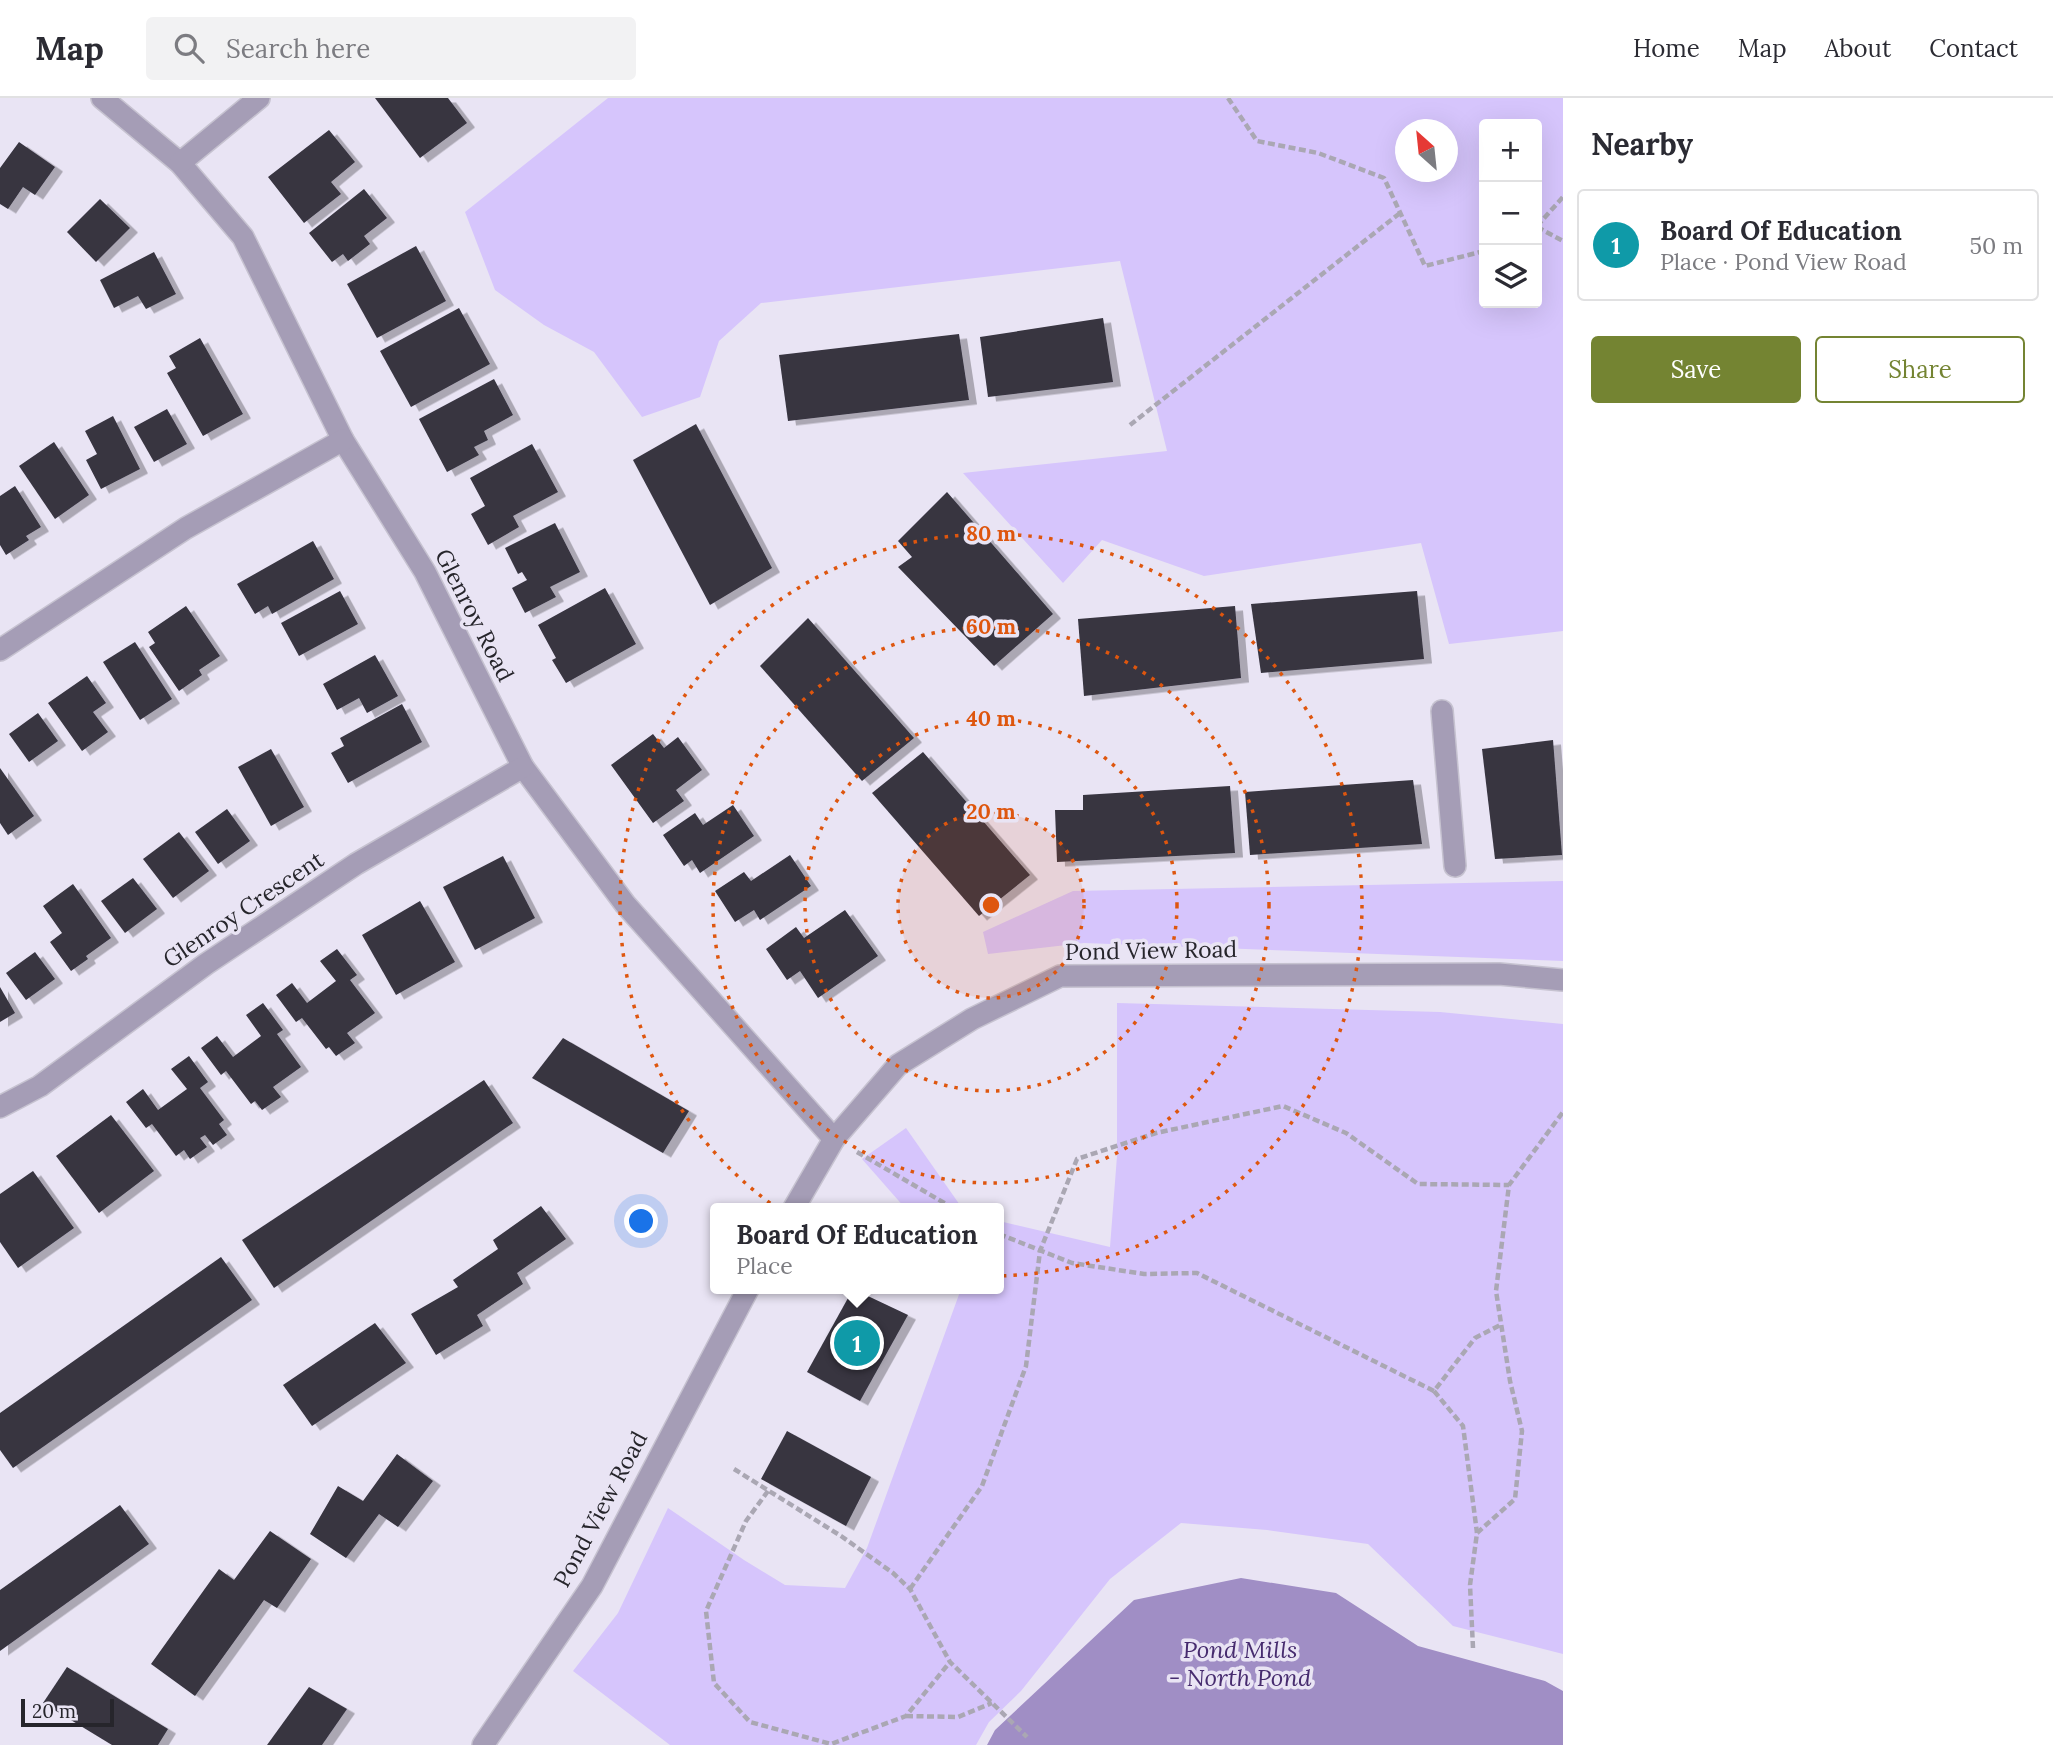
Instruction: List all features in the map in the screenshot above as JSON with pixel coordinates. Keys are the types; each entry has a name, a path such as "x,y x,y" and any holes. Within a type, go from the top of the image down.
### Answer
{"street":[{"name":"Glenroy Road","path":"102,98 180,163 243,237 343,440 425,572 523,767 625,904 834,1139"},
{"path":"180,163 259,98"},
{"path":"0,650 186,528 343,440"},
{"path":"1442,711 1455,866"},
{"name":"Glenroy Crescent","path":"0,1107 40,1086 205,964 356,864 523,767"},
{"name":"Pond View Road","path":"797,1203 834,1139 898,1065 972,1018 1060,976 1499,974 1563,980"},
{"name":"Pond View Road","path":"484,1745 592,1586 745,1294"}],"path":[{"path":"1228,98 1256,141 1318,153 1384,178 1426,267 1479,252"},
{"path":"1542,221 1561,200"},
{"path":"1130,425 1400,213"},
{"path":"1542,230 1563,241"},
{"path":"910,1589 982,1486 1026,1366 1040,1251 1077,1159 1156,1133 1283,1106 1346,1133 1418,1184 1509,1185"},
{"path":"1477,1533 1515,1499 1522,1431 1510,1381 1496,1291 1509,1185 1563,1112"},
{"path":"834,1139 944,1203"},
{"path":"1004,1236 1072,1263 1144,1274 1197,1273 1434,1391 1463,1426 1477,1533 1470,1585 1474,1648"},
{"path":"1434,1391 1475,1338 1502,1324"},
{"path":"734,1469 841,1536 893,1573 910,1589 950,1662 1027,1737"},
{"path":"768,1491 746,1521 706,1611 714,1683 750,1722 831,1744 906,1716 957,1717 992,1703"},
{"path":"906,1716 950,1662"}],"shaded area":[{"path":"608,98 1563,98 1563,631 1449,644 1421,543 1204,576 1102,540 1063,583 963,473 1167,451 1120,261 761,303 719,341 700,397 642,417 594,352 544,325 495,290 465,212"},
{"path":"1563,881 1563,961 1084,943 988,954 983,932 1073,891"},
{"path":"1117,1003 1440,1012 1563,1024 1563,1654 1453,1626 1368,1544 1267,1530 1181,1523 1110,1579 1021,1691 989,1722 976,1745 670,1745 573,1671 618,1613 668,1508 785,1585 845,1588 867,1548 959,1294 1004,1294 1004,1222 1110,1247 1117,1156"},
{"path":"906,1128 958,1203 901,1203 862,1159"}],"water":[{"name":"Pond Mills - North Pond","path":"1241,1578 1336,1593 1418,1646 1545,1681 1563,1691 1563,1745 987,1745 995,1730 1134,1600"}],"building":[{"path":"375,98 448,98 467,123 420,158"},
{"path":"329,130 355,162 331,182 341,194 304,223 268,177"},
{"path":"19,142 55,167 35,195 23,187 8,209 0,204 0,168"},
{"path":"364,189 387,218 364,236 370,244 348,261 343,254 332,262 309,233"},
{"path":"100,199 130,228 96,262 67,232"},
{"path":"416,246 446,301 377,338 347,284"},
{"path":"154,252 176,294 146,309 138,296 114,308 100,280"},
{"path":"459,308 490,364 411,407 380,351"},
{"path":"1103,318 1113,382 988,397 980,337"},
{"path":"959,334 969,400 788,421 779,355"},
{"path":"200,338 243,414 203,436 167,373 176,368 169,356"},
{"path":"494,379 513,415 484,431 488,440 474,447 479,455 447,472 419,419"},
{"path":"167,409 187,444 154,462 134,427"},
{"path":"113,416 140,469 101,489 86,460 97,454 85,431"},
{"path":"696,424 772,568 710,605 633,460"},
{"path":"54,442 89,495 55,519 19,466"},
{"path":"532,444 558,492 513,516 519,527 488,545 471,514 485,506 470,478"},
{"path":"15,486 41,527 26,536 29,540 6,555 0,545 0,496"},
{"path":"947,492 1053,614 994,666 898,567 912,557 898,541"},
{"path":"555,523 580,572 550,587 556,597 525,613 512,588 527,580 522,572 518,574 505,548"},
{"path":"313,541 334,579 272,614 268,606 255,614 237,584"},
{"path":"605,588 636,644 566,683 552,660 556,658 538,625"},
{"path":"340,591 358,624 299,656 281,623"},
{"path":"1417,591 1424,659 1261,673 1251,604"},
{"path":"186,606 220,656 199,670 202,675 179,691 149,647 155,643 148,632"},
{"path":"1235,606 1241,678 1084,696 1078,619"},
{"path":"808,618 914,738 862,781 760,666"},
{"path":"135,642 172,699 140,720 103,662"},
{"path":"375,655 398,696 367,713 359,698 337,710 323,684"},
{"path":"87,676 106,703 93,712 108,732 82,751 48,703"},
{"path":"402,704 422,742 348,783 331,753 344,746 340,738"},
{"path":"38,713 58,741 29,762 9,734"},
{"path":"653,734 664,748 678,737 702,770 676,790 684,801 653,823 611,765"},
{"path":"1553,740 1562,855 1495,859 1482,749"},
{"path":"271,749 304,807 271,826 238,767"},
{"path":"923,752 1030,875 979,916 872,793"},
{"path":"0,768 34,816 8,835 0,823"},
{"path":"1413,780 1422,844 1250,855 1245,792"},
{"path":"1230,786 1235,853 1057,862 1055,810 1083,810 1083,795"},
{"path":"733,805 754,836 700,873 692,860 684,866 663,835 695,813 703,825"},
{"path":"227,809 250,841 218,864 195,832"},
{"path":"179,832 209,871 173,898 143,859"},
{"path":"790,855 811,886 760,920 754,910 735,922 715,891 744,872 751,881"},
{"path":"503,856 535,918 475,950 443,887"},
{"path":"133,878 157,909 125,933 101,901"},
{"path":"73,884 111,938 71,971 50,942 62,933 43,906"},
{"path":"420,901 455,962 396,995 362,935"},
{"path":"845,910 878,956 818,998 800,971 787,980 766,949 796,927 804,938"},
{"path":"337,949 357,975 350,980 375,1013 347,1033 355,1043 336,1056 329,1047 326,1049 302,1018 296,1022 276,995 292,983 307,1003 336,981 320,961"},
{"path":"35,952 55,979 26,1000 6,973"},
{"path":"0,987 15,1013 0,1022"},
{"path":"263,1003 283,1030 277,1034 301,1067 273,1087 281,1097 262,1110 255,1101 251,1104 226,1071 221,1075 201,1048 217,1036 233,1057 261,1036 246,1015"},
{"path":"563,1038 689,1111 663,1153 532,1078"},
{"path":"189,1056 208,1082 200,1088 224,1120 219,1124 227,1135 213,1145 205,1135 200,1138 207,1147 190,1159 184,1150 176,1156 152,1124 146,1128 126,1102 143,1089 158,1110 187,1089 171,1069"},
{"path":"484,1080 513,1123 274,1288 242,1240"},
{"path":"111,1115 154,1171 99,1213 56,1156"},
{"path":"33,1171 74,1228 18,1268 0,1242 0,1194"},
{"path":"541,1206 566,1239 517,1273 523,1284 477,1315 483,1326 436,1355 411,1314 458,1287 453,1280 498,1249 493,1240"},
{"path":"221,1257 252,1300 13,1468 0,1450 0,1413"},
{"path":"850,1294 864,1294 908,1315 860,1401 807,1372"},
{"path":"375,1323 406,1363 312,1426 283,1385"},
{"path":"787,1431 871,1477 846,1526 761,1479"},
{"path":"397,1454 433,1481 398,1527 379,1514 346,1558 310,1534 338,1486 363,1501"},
{"path":"120,1505 149,1544 0,1651 0,1590"},
{"path":"270,1531 311,1559 277,1608 264,1600 195,1696 151,1664 219,1569 234,1580"},
{"path":"67,1667 168,1729 158,1745 112,1745 43,1703"},
{"path":"309,1687 347,1709 322,1745 267,1745"}],"place":[{"name":"Board Of Education","path":"857,1343"}]}
